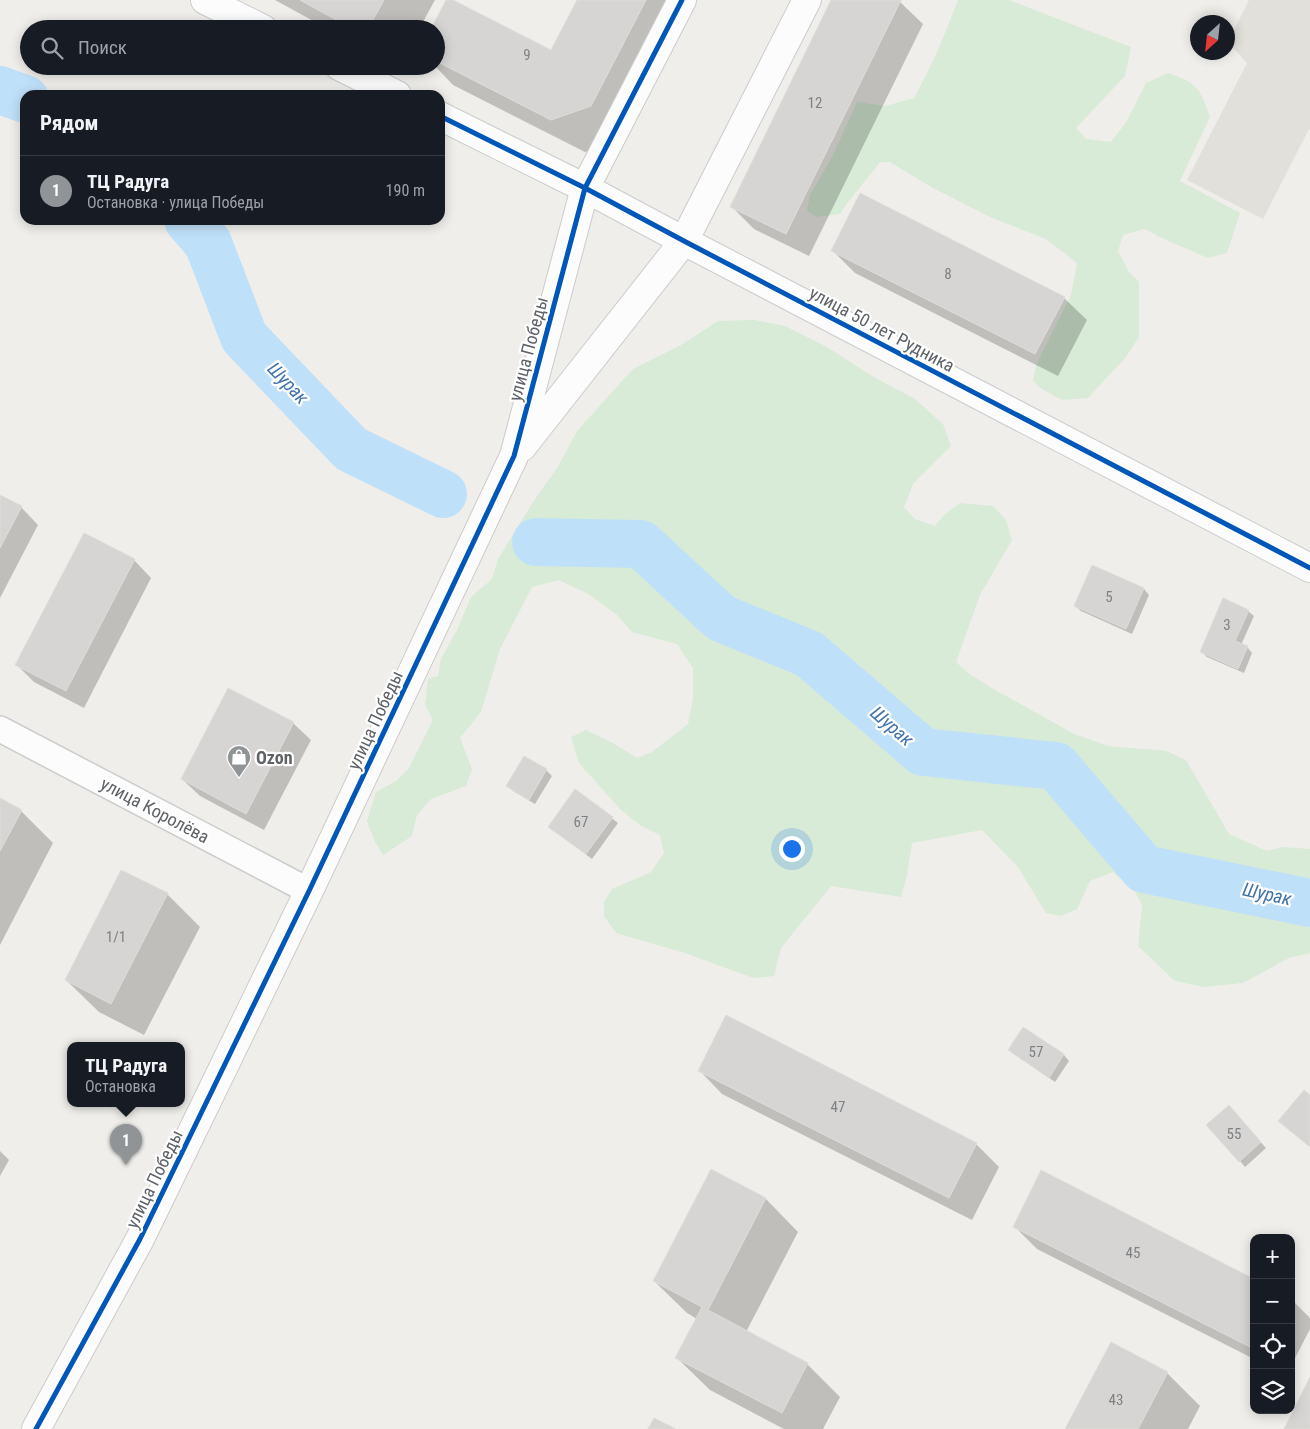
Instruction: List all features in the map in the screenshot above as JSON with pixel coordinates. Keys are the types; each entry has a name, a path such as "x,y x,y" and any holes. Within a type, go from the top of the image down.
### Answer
{"street":[{"path":"206,0 246,20"},
{"name":"улица Победы","path":"36,1429 140,1239 309,891 514,456 584,188 682,0"},
{"name":"улица Победы","path":"514,456 684,242 807,0"},
{"path":"357,75 387,90"},
{"name":"улица 50 лет Рудника","path":"445,118 584,188 1310,568"},
{"name":"улица Королёва","path":"0,729 309,891"}],"shaded area":[{"path":"1249,0 1310,0 1310,130 1263,219 1187,180 1247,63 1235,50 1235,28"}],"green space":[{"path":"958,0 1009,0 1131,47 1125,76 1076,128 1086,139 1111,142 1127,121 1146,83 1168,73 1185,80 1196,88 1203,99 1210,117 1180,181 1240,213 1227,253 1208,258 1144,229 1123,235 1118,251 1129,272 1139,282 1139,337 1125,358 1088,398 1062,400 1040,388 1033,380 1036,365 1071,295 1077,263 1046,239 990,217 933,188 890,162 880,162 840,214 816,217 807,210 810,195 833,155 857,102 886,106 914,98 938,50"},
{"path":"755,320 785,326 827,347 872,376 915,399 943,424 951,446 913,484 904,507 915,519 935,526 944,515 960,503 993,506 1006,520 1012,540 980,595 956,662 968,673 990,687 1074,734 1108,746 1166,751 1186,760 1229,834 1267,851 1283,847 1310,849 1310,953 1289,958 1243,983 1204,987 1175,981 1138,946 1142,905 1133,888 1113,872 1090,881 1077,909 1061,916 1046,913 1018,867 982,830 912,843 901,897 831,886 781,948 774,976 753,978 685,953 616,933 604,916 604,902 612,889 651,872 664,853 660,835 641,826 620,809 579,763 571,737 586,730 613,743 637,758 652,752 688,724 693,698 693,668 677,644 632,632 617,615 590,595 559,580 532,587 500,649 481,712 460,738 472,769 466,786 431,799 417,815 412,836 383,855 375,842 367,821 376,792 396,781 409,768 433,720 425,705 428,679 438,676 441,659 457,630 471,597 492,579 498,559 533,502 559,465 577,431 633,369 681,345 718,321"}],"building":[{"path":"300,0 384,0 373,20 337,20"},
{"path":"446,0 453,0 551,50 577,0 646,0 591,106 551,120 445,66 445,20 436,20"},
{"path":"831,0 901,0 786,234 730,207"},
{"path":"860,193 1065,297 1035,354 831,251"},
{"path":"0,495 22,506 0,548"},
{"path":"84,533 135,559 66,691 15,665"},
{"path":"1092,565 1144,588 1126,629 1074,606"},
{"path":"1223,598 1249,610 1235,641 1248,646 1238,669 1200,652"},
{"path":"228,688 294,722 246,814 181,779"},
{"path":"524,756 547,769 529,800 506,786"},
{"path":"575,789 613,817 586,854 548,827"},
{"path":"0,798 22,810 0,851"},
{"path":"121,870 168,893 111,1004 65,980"},
{"path":"726,1015 977,1143 949,1198 698,1071"},
{"path":"1023,1027 1064,1054 1049,1078 1008,1050"},
{"path":"1304,1090 1310,1095 1310,1147 1278,1121"},
{"path":"1229,1105 1261,1142 1239,1162 1206,1125"},
{"path":"711,1169 766,1198 708,1310 808,1363 782,1413 675,1358 702,1307 653,1281"},
{"path":"1041,1170 1250,1277 1250,1347 1013,1227"},
{"path":"1111,1342 1168,1372 1138,1429 1065,1429"},
{"path":"1310,1377 1310,1429 1284,1429 1292,1414 1295,1414 1295,1407"},
{"path":"654,1418 676,1429 648,1429"}],"waterway":[{"name":"Шурак","path":"0,90 20,97"},
{"name":"Шурак","path":"192,225 208,243 244,337 351,449 443,494"},
{"name":"Шурак","path":"536,542 641,544 721,618 809,654 923,752 1056,766 1144,869 1310,903"}],"cycle path":[{"path":"36,1429 140,1239 309,891 514,456 585,188 682,0"},
{"path":"445,118 585,188 1310,568"}],"place":[{"name":"Ozon","path":"239,778"},
{"name":"ТЦ Радуга","path":"126,1165"}]}
